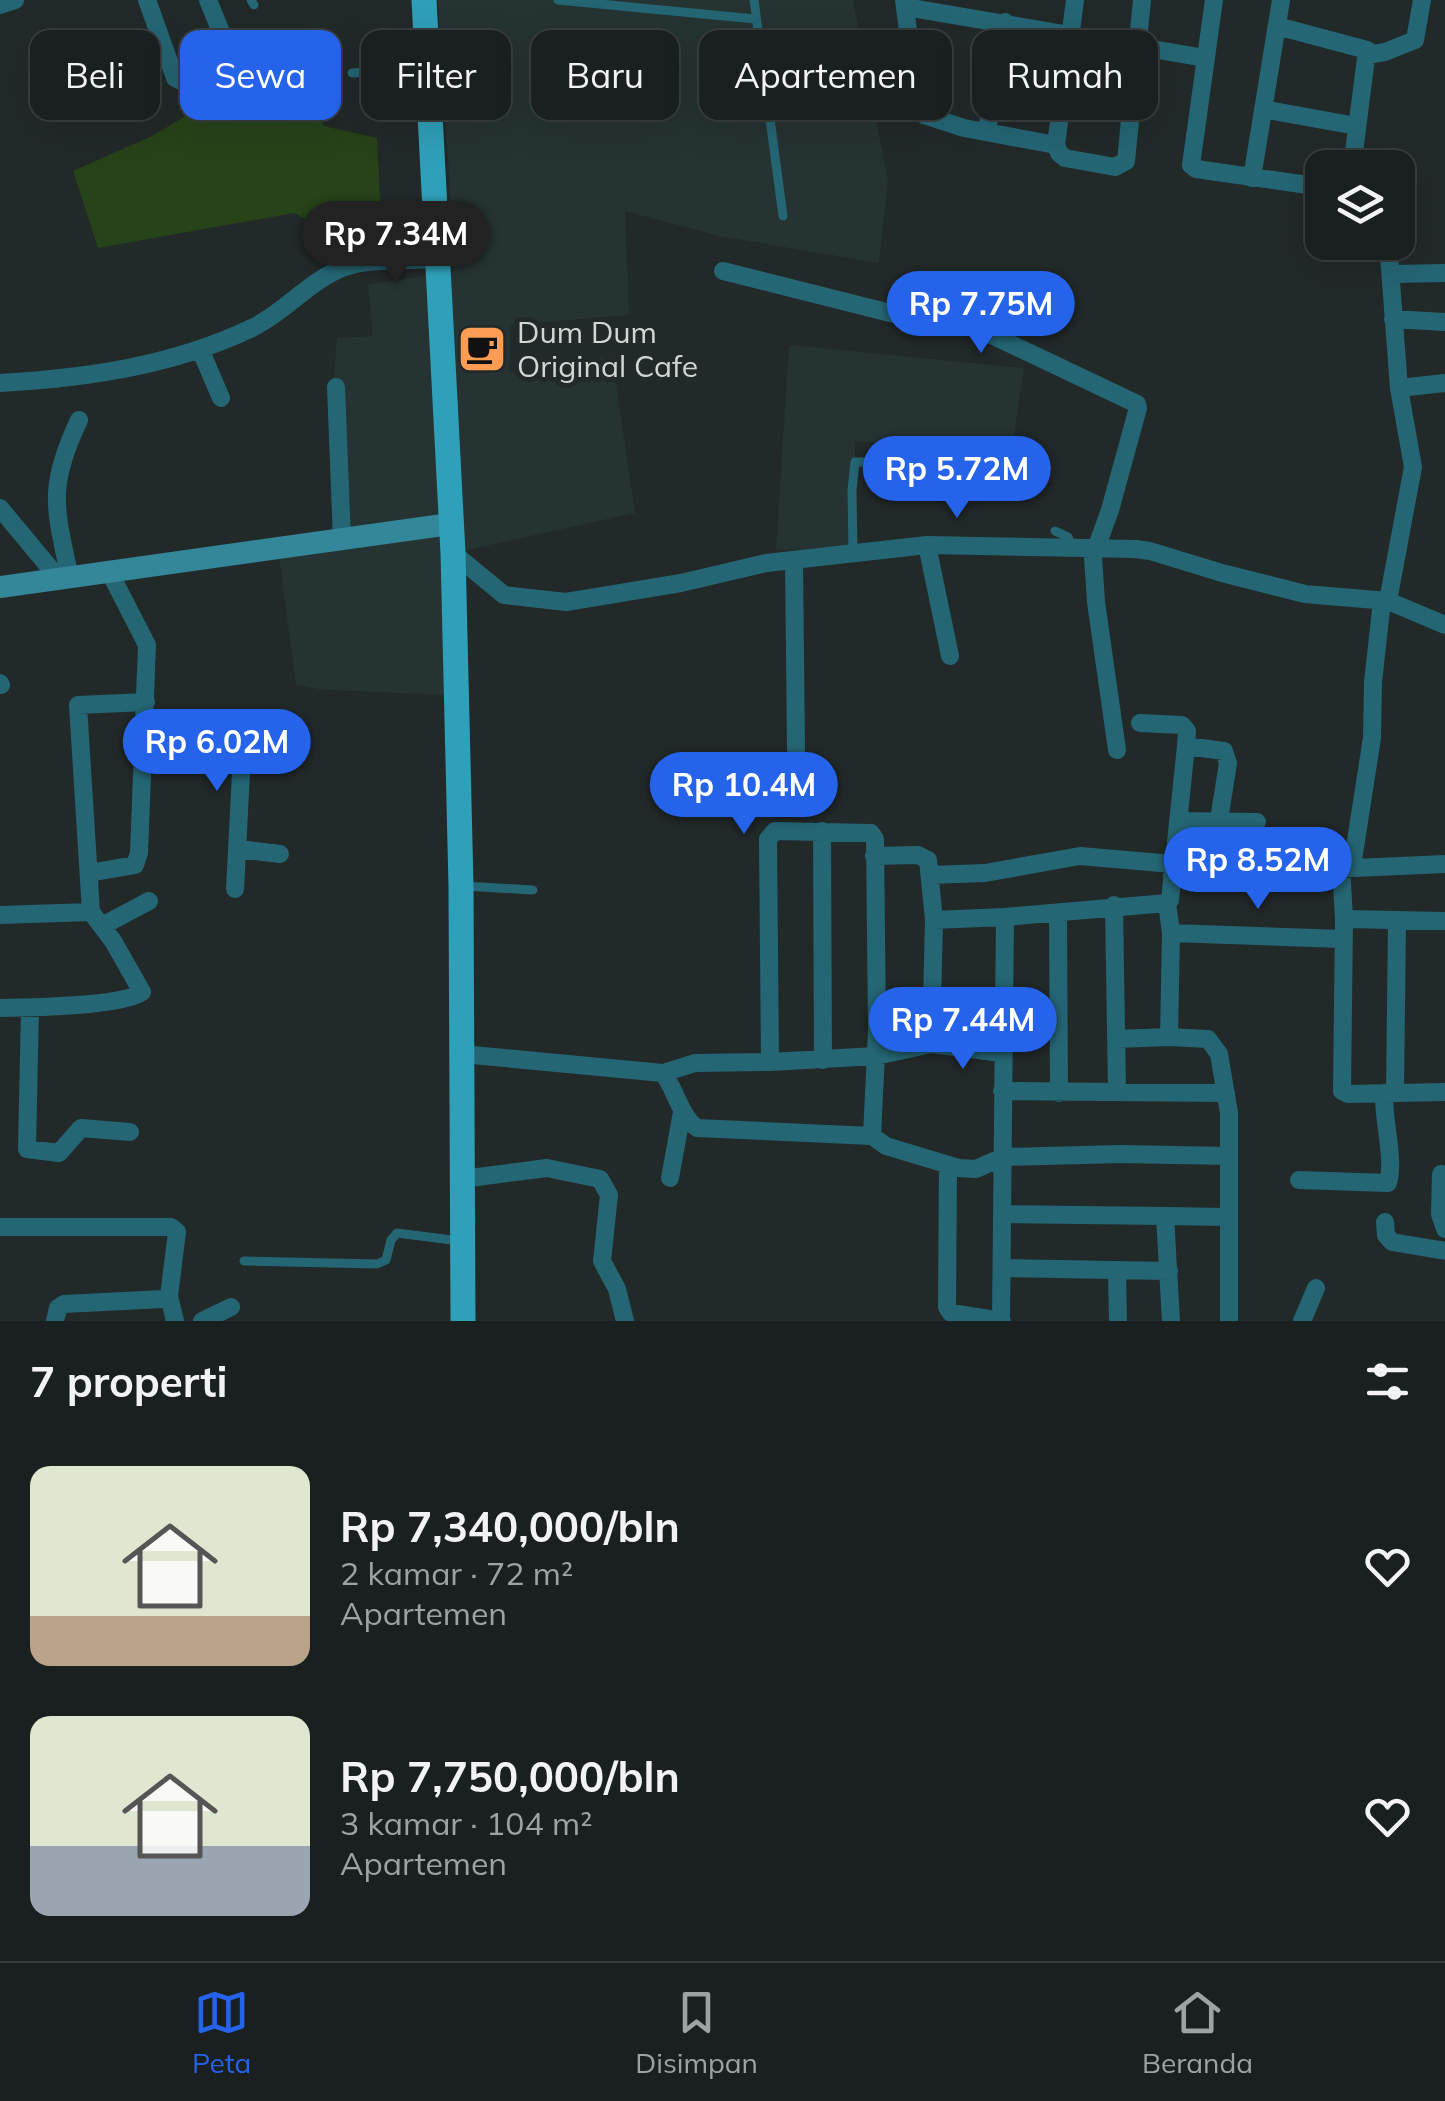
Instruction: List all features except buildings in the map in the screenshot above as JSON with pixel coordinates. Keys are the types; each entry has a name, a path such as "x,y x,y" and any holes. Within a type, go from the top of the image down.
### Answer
{"main road":[{"path":"424,0 426,30"},
{"path":"431,120 452,540 461,886 463,1321"}],"street":[{"path":"0,4 14,0"},
{"path":"147,0 175,78 185,83 231,57 208,0"},
{"path":"1071,30 1075,0"},
{"path":"1137,30 1142,0"},
{"path":"1214,0 1191,165 1196,169 1305,185"},
{"path":"1252,178 1281,0"},
{"path":"1367,54 1385,52 1415,40 1422,0"},
{"path":"1049,30 905,3 917,100 924,115 964,128 1056,145"},
{"path":"987,131 1005,22"},
{"path":"1277,26 1362,47 1367,54 1354,150"},
{"path":"1158,49 1204,58"},
{"path":"1263,109 1356,126"},
{"path":"1058,120 1058,153 1115,168 1126,161 1129,120"},
{"path":"0,383 154,364 252,328 314,284 348,266 439,259"},
{"path":"1390,260 1400,388 1413,466 1385,601 1373,682 1372,738 1347,866 1342,939 1341,1088 1348,1094 1445,1092"},
{"path":"722,271 906,317 946,319 979,329 1137,404 1110,510 1094,548 1096,602 1118,750"},
{"path":"1392,274 1445,272"},
{"path":"1393,319 1445,322"},
{"path":"200,349 221,398"},
{"path":"1400,388 1445,383"},
{"path":"336,387 342,539"},
{"path":"65,578 56,490 61,457 78,420"},
{"path":"0,508 65,578"},
{"path":"0,587 342,539 452,540 504,595 566,602 662,587 766,563 927,545 1094,548 1150,550 1222,574 1305,594 1385,601 1445,625"},
{"path":"927,545 950,656"},
{"path":"794,562 796,750"},
{"path":"89,873 138,863 147,644 108,571"},
{"path":"0,1008 118,1000 140,994 141,986 96,919 89,873 78,705 146,702"},
{"path":"934,920 1058,914 1170,900 1187,731 1182,725 1140,723"},
{"path":"1186,746 1227,754 1226,791 1219,820"},
{"path":"145,749 242,754 236,889"},
{"path":"1178,821 1257,822"},
{"path":"822,831 823,1060"},
{"path":"770,1062 768,838 774,832 871,833 876,1056 872,1136"},
{"path":"238,849 280,854"},
{"path":"874,856 928,860 934,920 931,1044"},
{"path":"930,875 985,873 1080,856 1173,870 1445,864"},
{"path":"0,915 96,919 150,902"},
{"path":"1166,903 1171,933 1169,1037"},
{"path":"1114,905 1118,1092"},
{"path":"1058,914 1059,1092"},
{"path":"948,1166 947,1307 952,1313 1002,1321 1004,917"},
{"path":"1344,919 1445,921"},
{"path":"1299,1180 1388,1183 1391,1162 1385,1131 1397,922"},
{"path":"1171,933 1342,939"},
{"path":"30,1008 26,1148 59,1153 82,1128 130,1132"},
{"path":"1116,1038 1200,1036 1214,1044 1226,1093 1230,1321"},
{"path":"462,1054 663,1073 695,1064 876,1056 931,1044 1002,1053"},
{"path":"663,1073 679,1098 682,1112 670,1178"},
{"path":"1002,1091 1226,1093"},
{"path":"682,1112 692,1126 705,1130 872,1136 886,1146 948,1166 976,1168 1002,1157 1229,1156"},
{"path":"462,1179 547,1168 600,1178 609,1195 602,1262 617,1289 624,1321"},
{"path":"1441,1174 1440,1214 1445,1229"},
{"path":"1002,1214 1228,1217"},
{"path":"1165,1216 1171,1321"},
{"path":"1385,1222 1386,1235 1392,1242 1445,1251"},
{"path":"0,1227 176,1229 179,1237 169,1296 175,1321"},
{"path":"1003,1268 1169,1272"},
{"path":"1117,1272 1118,1321"},
{"path":"1302,1321 1316,1288"},
{"path":"55,1321 58,1308 64,1304 169,1296"},
{"path":"202,1321 230,1307"}],"lane":[{"path":"558,0 755,19"},
{"path":"754,0 783,216"},
{"path":"352,73 361,73"},
{"path":"853,554 855,462 935,463"},
{"path":"1055,531 1068,537 1073,549"},
{"path":"461,886 534,890"},
{"path":"244,1260 377,1264 386,1260 390,1240 397,1234 463,1242"}],"shaded area":[{"path":"438,0 853,0 859,30 699,30 699,120 876,120 888,181 879,263 719,236 625,211 629,315 511,325 509,373 612,356 635,513 453,553 447,695 325,690 296,685 277,542 344,530 332,403 337,338 373,336 368,285 455,271 446,120 511,120 511,30 440,30"},
{"path":"789,345 1024,368 1011,455 855,441 856,549 776,550"}],"green space":[{"path":"180,120 320,120 324,126 377,138 382,239 327,230 294,213 98,248 73,171"}],"place":[{"name":"Dum Dum Original Cafe","path":"482,349"}]}
